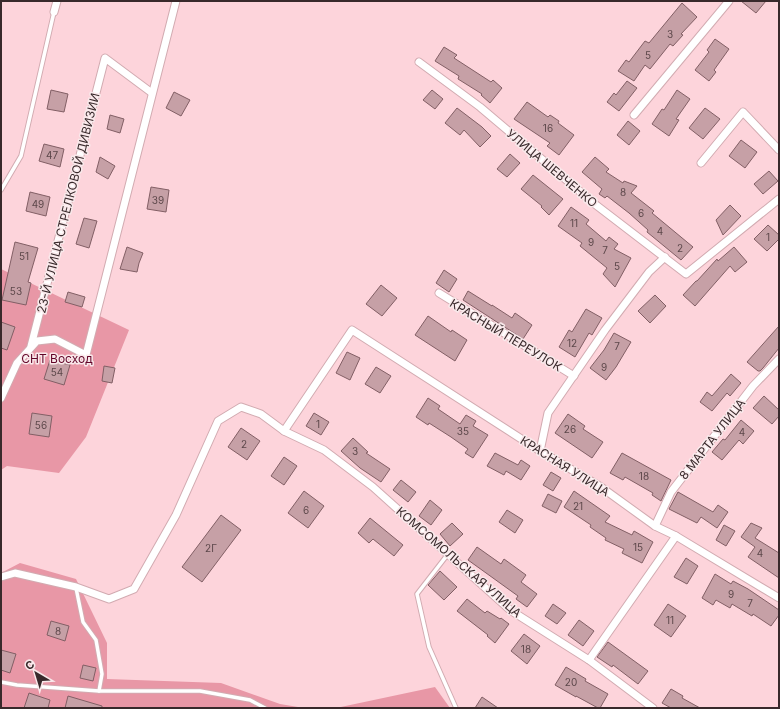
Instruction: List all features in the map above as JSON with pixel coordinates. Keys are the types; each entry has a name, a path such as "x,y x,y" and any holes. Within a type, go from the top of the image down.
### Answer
{"street":[{"path":"54,12 57,1"},
{"path":"1,398 17,364 37,341 55,339 86,355 176,1"},
{"path":"634,115 729,1"},
{"name":"23-Й УЛИЦА СТРЕЛКОВОЙ ДИВИЗИИ","path":"31,348 105,58 152,93"},
{"name":"УЛИЦА ШЕВЧЕНКО","path":"419,62 480,107 596,205 686,274 779,199"},
{"path":"702,162 743,112 779,150"},
{"name":"КРАСНЫЙ ПЕРЕУЛОК","path":"540,451 548,413 605,330 649,272 665,257"},
{"name":"КРАСНЫЙ ПЕРЕУЛОК","path":"439,294 574,376"},
{"name":"КРАСНАЯ УЛИЦА","path":"284,431 352,330 540,451 601,487 655,526 676,536 779,598"},
{"name":"8 МАРТА УЛИЦА","path":"655,526 671,492 753,386 779,359"},
{"name":"КОМСОМОЛЬСКАЯ УЛИЦА","path":"76,587 109,599 134,589 176,514 218,421 241,407 261,414 284,431 324,450 373,487 510,610 589,660 653,708"},
{"path":"589,660 676,536"},
{"path":"1,577 15,573 76,587"}],"lane":[{"path":"1,190 22,156 54,12"},
{"path":"448,554 417,594 429,647 456,708"},
{"path":"76,587 83,622 96,640 102,674 99,691"},
{"path":"1,682 17,685 99,691 200,691 250,700 265,708"}],"green space":[{"name":"СНТ Восход","path":"1,269 129,330 86,437 59,473 7,466 1,470"},
{"path":"20,563 76,579 107,643 107,679 221,683 280,704 304,708 1,708 1,573"},
{"path":"435,687 450,708 336,708"}],"building":[{"path":"741,1 766,1 756,13"},
{"path":"682,3 697,17 681,34 683,35 673,46 670,44 650,69 645,65 634,81 618,71 626,60 629,62 645,41 649,43"},
{"path":"715,39 729,49 714,70 716,72 709,81 695,70 709,52 707,50"},
{"path":"444,47 457,55 454,58 491,82 493,80 502,88 490,103 481,95 482,94 458,79 459,76 435,61"},
{"path":"627,81 637,88 619,111 607,102 614,93 616,95"},
{"path":"51,90 68,94 64,112 47,109"},
{"path":"432,90 443,99 435,109 423,100"},
{"path":"677,90 690,99 676,119 679,120 669,136 652,124 662,109 664,110"},
{"path":"174,92 190,100 181,116 166,108"},
{"path":"527,102 548,117 550,115 559,121 558,123 574,135 559,155 547,146 550,143 514,119"},
{"path":"457,108 482,127 491,136 480,147 464,130 460,135 445,123"},
{"path":"705,108 720,119 703,139 689,128"},
{"path":"110,115 124,119 120,133 107,129"},
{"path":"628,121 640,131 629,145 617,135"},
{"path":"741,140 757,152 745,168 729,156"},
{"path":"44,144 64,149 60,167 39,161"},
{"path":"510,154 520,163 507,177 497,169"},
{"path":"100,157 115,166 108,179 96,172"},
{"path":"595,157 609,169 606,172 623,183 624,181 637,186 631,193 654,211 652,213 693,247 681,260 647,232 648,230 629,213 607,196 605,198 599,194 602,189 582,172"},
{"path":"769,171 778,181 763,194 754,184"},
{"path":"533,175 563,199 549,215 541,207 542,206 521,189"},
{"path":"151,187 169,190 166,212 147,209"},
{"path":"30,192 50,197 46,216 26,211"},
{"path":"730,205 741,216 723,235 716,220"},
{"path":"571,207 589,220 586,224 606,241 609,237 618,244 614,249 631,258 615,287 603,274 607,268 580,246 582,243 558,226"},
{"path":"84,218 97,221 89,248 76,244"},
{"path":"768,225 779,235 779,239 767,251 754,239"},
{"path":"15,242 38,248 28,282 31,283 26,305 2,300"},
{"path":"127,247 143,253 137,272 120,269"},
{"path":"734,247 747,262 735,272 730,266 695,306 683,295 717,259 718,261"},
{"path":"444,270 457,279 449,292 436,283"},
{"path":"381,285 397,298 382,316 366,304"},
{"path":"468,291 512,318 515,313 532,325 523,339 463,300"},
{"path":"68,292 85,297 82,307 65,302"},
{"path":"655,295 666,306 650,323 638,311"},
{"path":"586,309 602,318 592,335 589,333 575,357 559,347 569,330 572,332"},
{"path":"428,316 451,332 452,330 467,340 455,361 415,335"},
{"path":"1,322 15,327 7,350 1,348"},
{"path":"779,326 779,348 763,368 758,371 747,362"},
{"path":"614,333 631,342 616,367 606,380 590,368 604,350"},
{"path":"347,352 360,358 350,380 336,373"},
{"path":"50,360 70,365 64,385 44,379"},
{"path":"104,366 115,368 112,383 102,381"},
{"path":"376,367 391,376 380,393 365,384"},
{"path":"731,374 741,383 730,396 727,393 712,411 700,402 707,392 712,396"},
{"path":"764,396 779,410 779,416 772,424 753,408"},
{"path":"428,398 440,406 438,409 460,424 466,415 476,421 473,426 488,435 473,458 465,453 468,449 429,423 428,425 416,417"},
{"path":"32,413 52,416 49,437 29,434"},
{"path":"314,413 329,422 321,435 306,426"},
{"path":"568,414 585,426 583,429 603,442 592,458 555,433"},
{"path":"741,420 754,431 743,444 739,440 722,460 712,452 723,439 725,440"},
{"path":"241,428 260,441 247,460 228,447"},
{"path":"353,438 368,452 366,453 390,469 381,482 360,468 341,451"},
{"path":"495,453 518,465 521,460 530,466 521,480 506,471 504,475 487,466"},
{"path":"622,453 671,480 661,501 652,495 653,493 625,477 623,480 610,473"},
{"path":"284,457 297,466 284,485 271,476"},
{"path":"551,472 561,478 553,491 543,485"},
{"path":"401,480 416,492 408,502 393,490"},
{"path":"304,491 324,506 308,528 288,513"},
{"path":"574,491 610,516 605,522 632,535 634,531 653,542 642,563 622,553 624,549 605,540 606,538 590,527 591,525 564,507"},
{"path":"678,492 713,512 718,505 728,512 717,528 701,517 697,523 669,509"},
{"path":"548,494 562,501 556,513 542,506"},
{"path":"430,500 442,510 431,525 419,516"},
{"path":"507,510 523,520 515,533 499,522"},
{"path":"221,515 241,530 202,582 182,567"},
{"path":"370,518 403,545 394,556 373,539 369,543 358,533"},
{"path":"452,523 463,534 450,546 440,534"},
{"path":"751,523 762,528 755,538 779,553 779,578 748,557 755,547 741,537"},
{"path":"724,525 735,531 726,546 716,540"},
{"path":"477,547 501,564 504,559 526,575 521,582 537,594 527,607 516,599 518,596 468,560"},
{"path":"686,558 698,566 687,584 674,577"},
{"path":"440,571 457,587 444,600 428,585"},
{"path":"715,574 731,584 733,581 748,589 779,610 779,615 771,626 753,614 752,616 732,604 730,608 716,600 713,605 702,598"},
{"path":"467,599 485,613 487,611 509,624 495,643 487,636 488,635 457,611"},
{"path":"553,604 566,613 557,624 545,616"},
{"path":"668,604 686,616 671,637 654,625"},
{"path":"579,620 594,631 583,646 568,635"},
{"path":"51,621 69,626 65,641 47,635"},
{"path":"524,634 540,646 527,664 511,651"},
{"path":"608,642 648,671 638,684 613,665 612,667 597,657"},
{"path":"1,650 16,654 10,673 1,670"},
{"path":"83,665 96,668 93,681 80,678"},
{"path":"566,667 586,679 585,681 608,694 600,708 555,685"},
{"path":"671,689 683,696 682,698 700,708 671,708 662,703"},
{"path":"29,693 50,700 48,708 24,708"},
{"path":"68,696 102,706 102,708 65,708"},
{"path":"482,697 498,708 475,708"}]}
